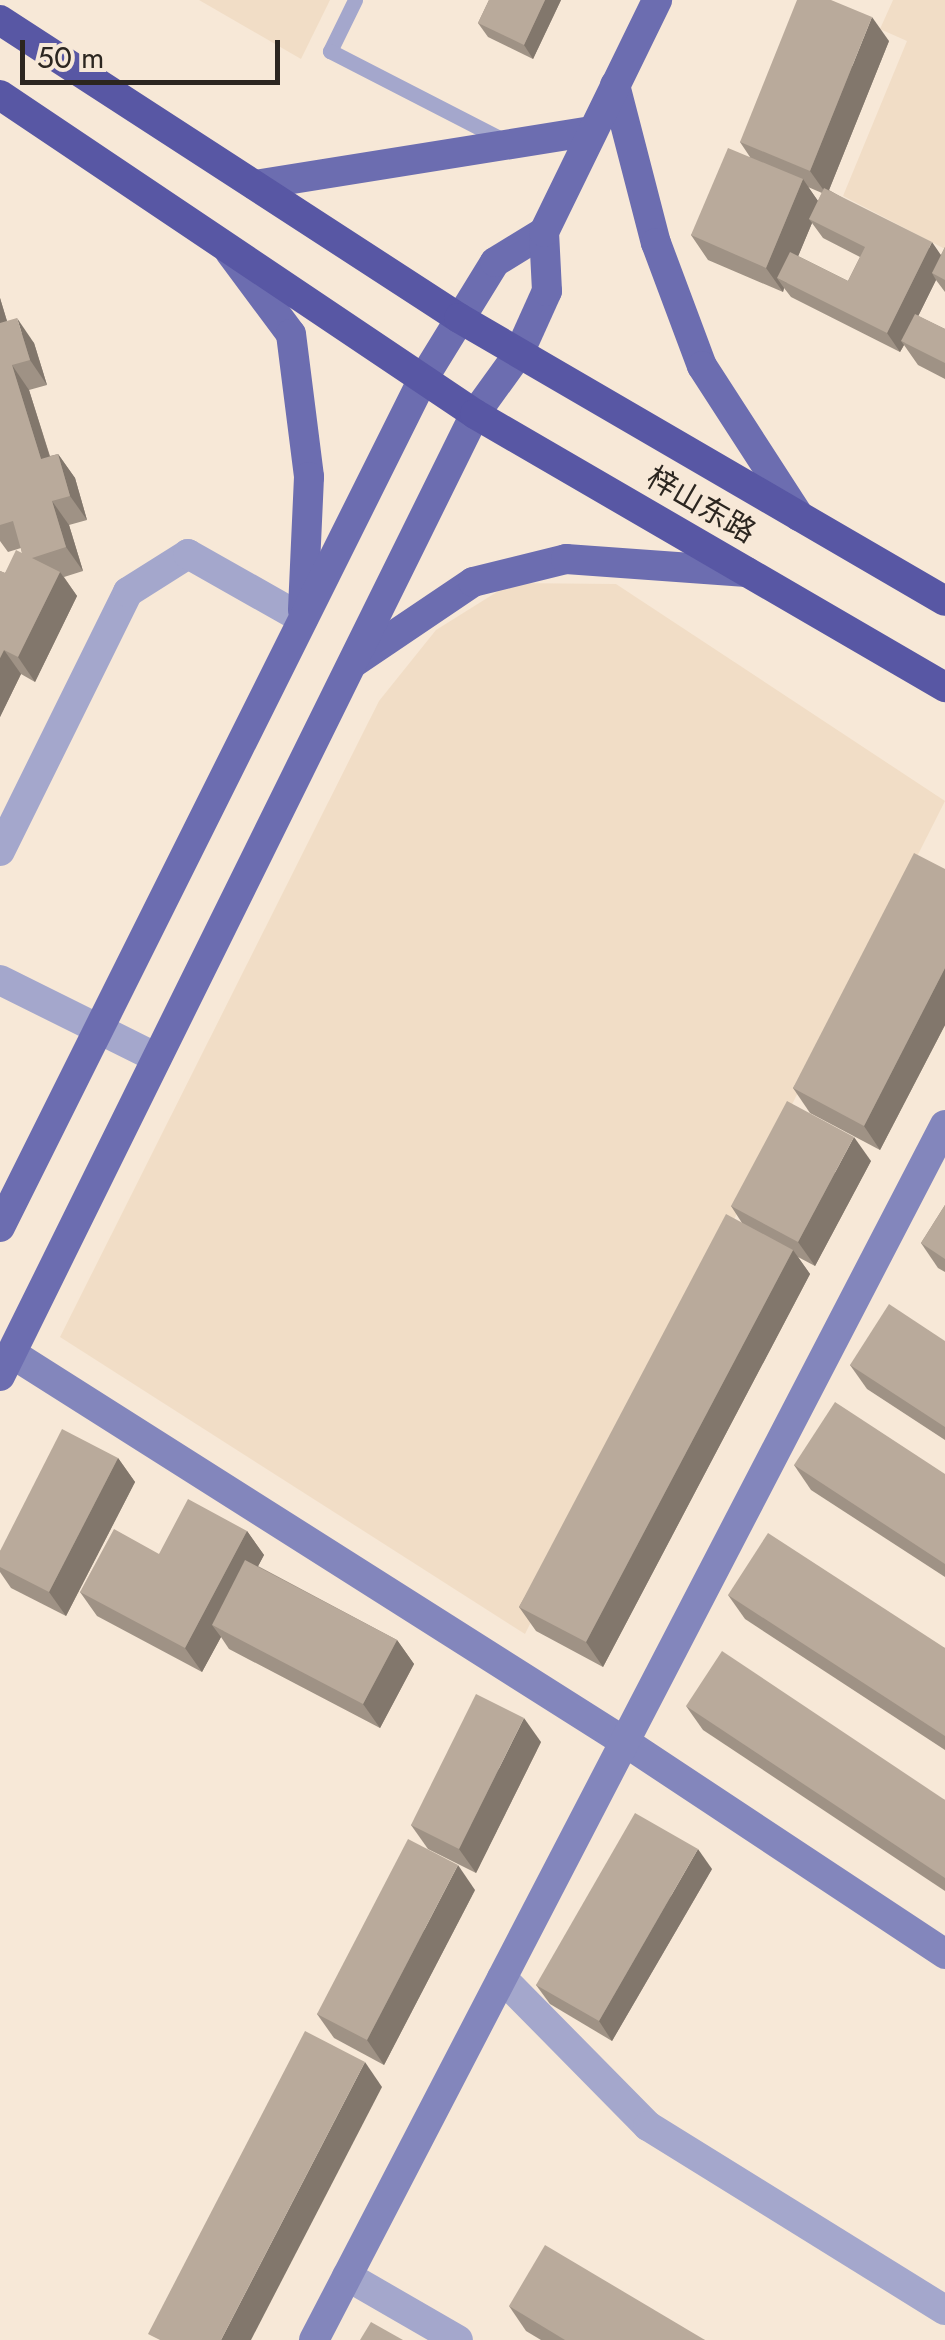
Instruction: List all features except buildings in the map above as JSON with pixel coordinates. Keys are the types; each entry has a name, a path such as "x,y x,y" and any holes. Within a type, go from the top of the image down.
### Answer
{"highway":[{"name":"梓山东路","path":"0,20 459,318 945,601"},
{"name":"梓山东路","path":"0,95 475,414 945,687"}],"main road":[{"path":"6,1364 475,414 519,353 546,291 544,232 657,0"},
{"path":"615,85 656,243 702,366 798,516"},
{"path":"254,185 593,131"},
{"path":"0,1227 423,379 495,262 544,232"},
{"path":"225,246 291,334 309,477 303,620"},
{"path":"350,665 473,582 566,560 747,572"}],"street":[{"path":"0,851 128,592 188,554 303,620"},
{"path":"0,980 156,1058"},
{"path":"314,2340 945,1126"},
{"path":"6,1364 625,1742 945,1954"},
{"path":"502,1978 648,2126 945,2310"},
{"path":"347,2276 458,2340"}],"lane":[{"path":"355,0 330,51 511,144"}],"shaded area":[{"path":"199,0 330,0 301,59"},
{"path":"893,0 945,0 945,249 843,196 907,41 880,29"},
{"path":"511,583 616,584 945,801 525,1634 60,1337 379,701 436,630"}]}
